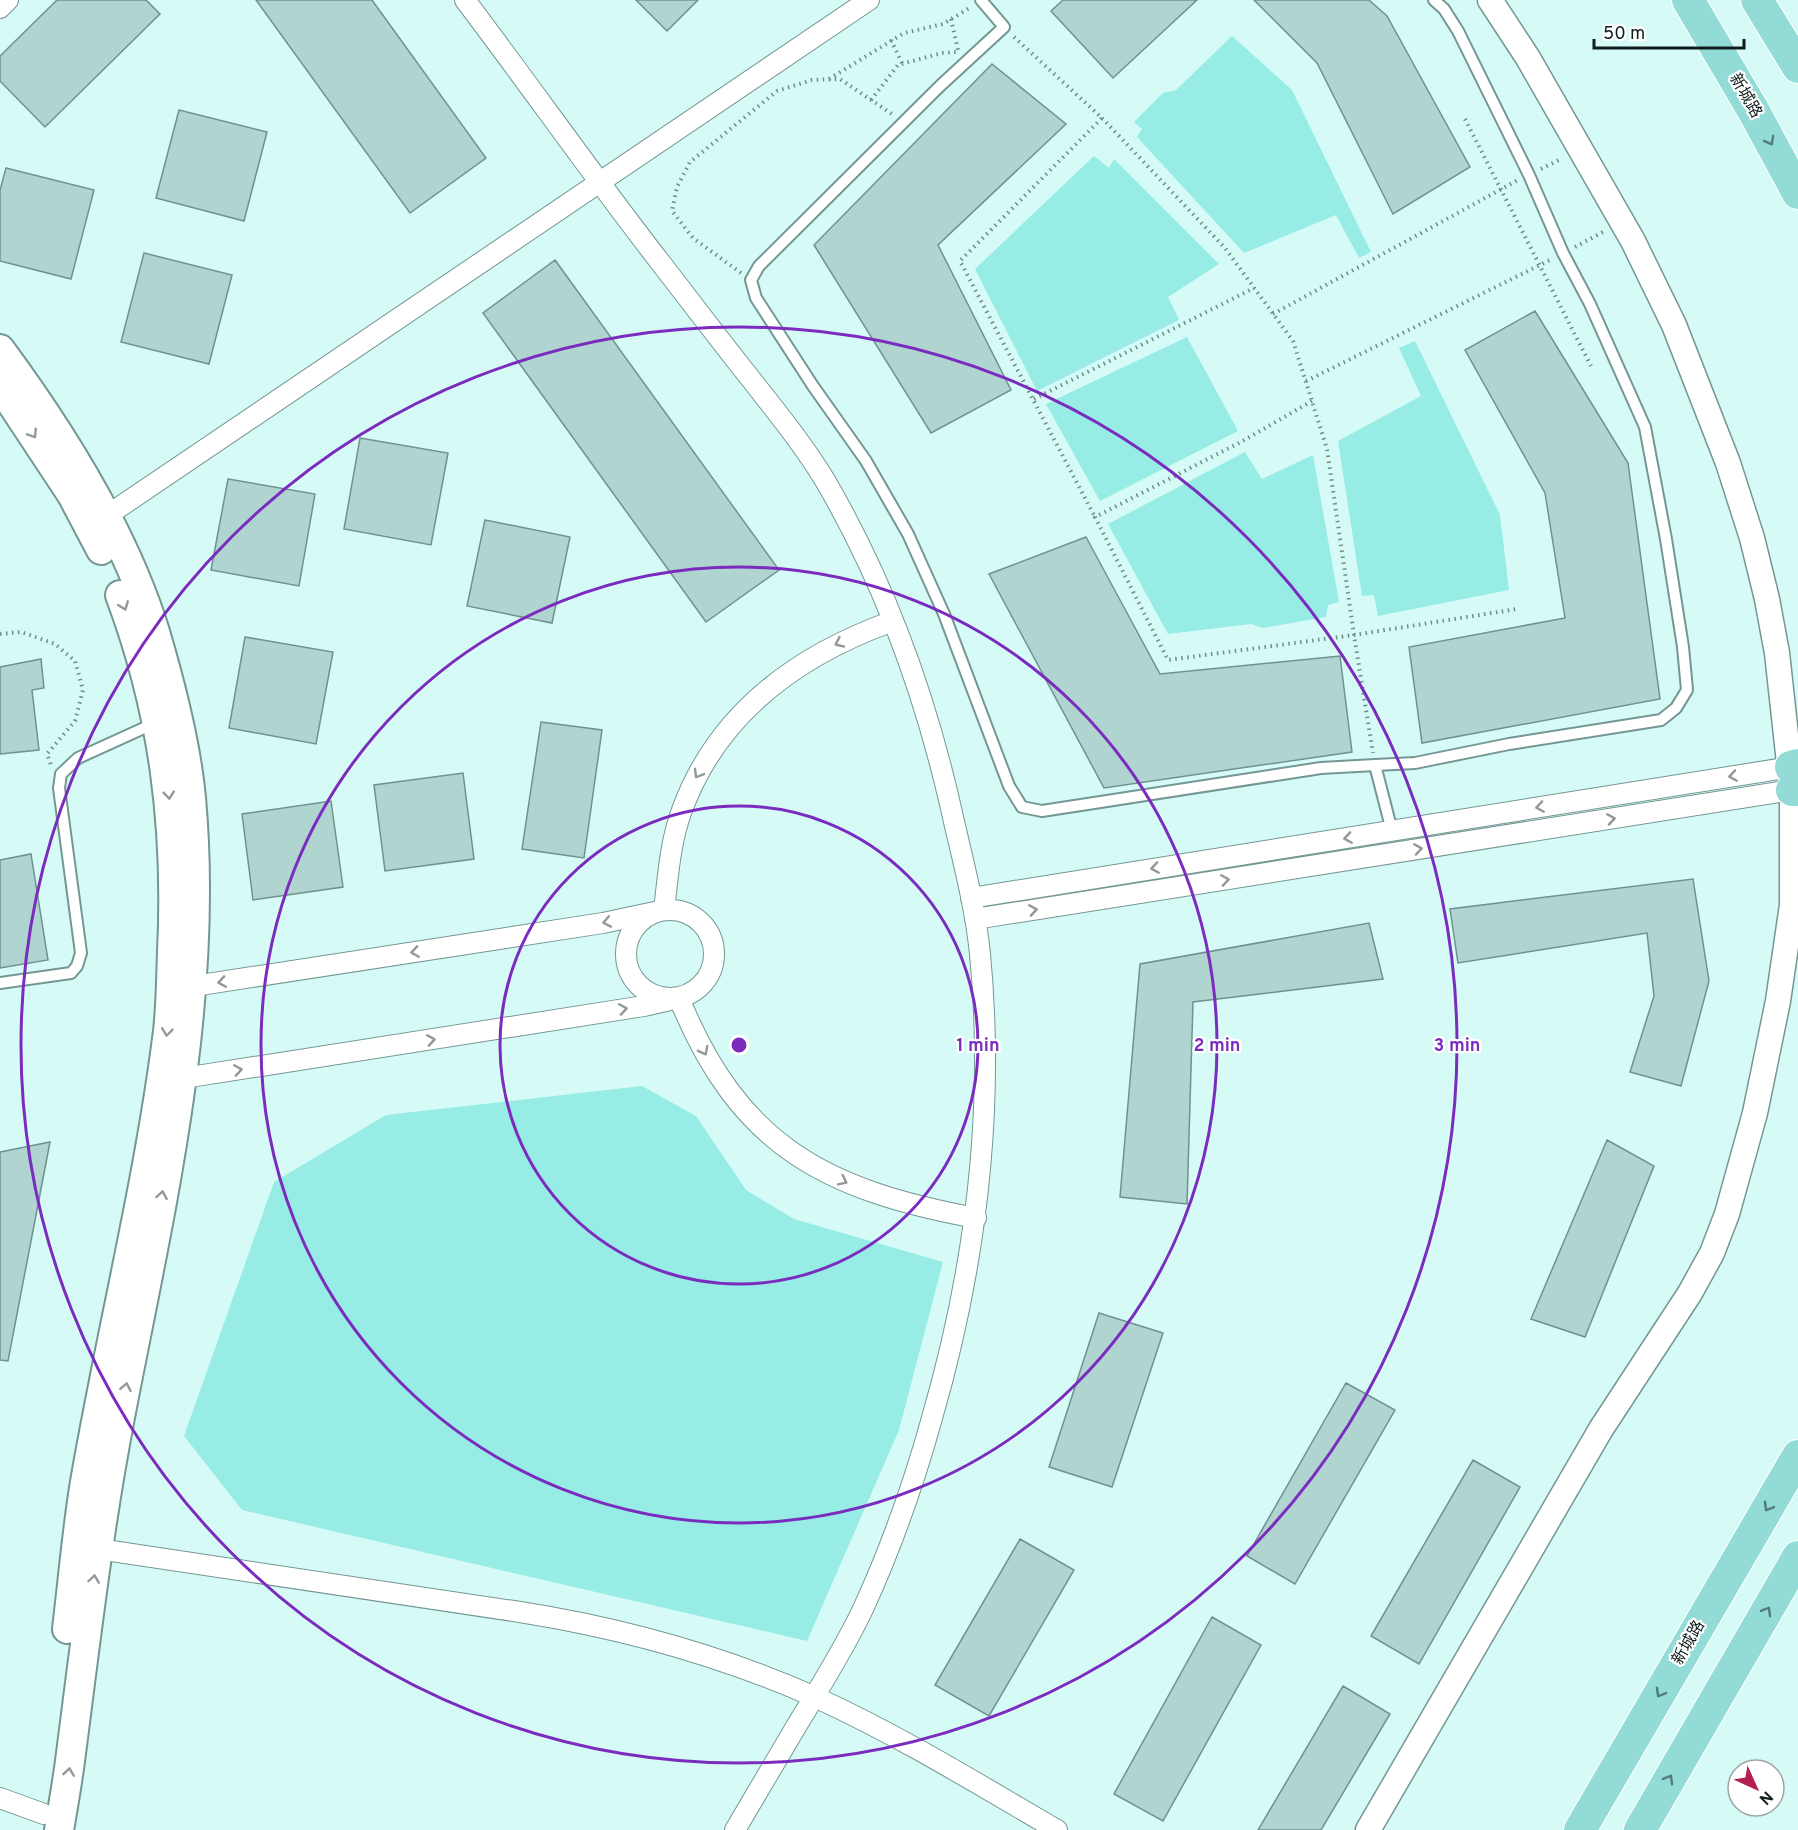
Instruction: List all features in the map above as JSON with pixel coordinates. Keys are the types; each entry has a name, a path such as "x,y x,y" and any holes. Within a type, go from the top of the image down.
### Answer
{"main road":[{"name":"新城路","path":"1688,0 1753,110 1798,193"},
{"path":"1758,0 1798,67"},
{"path":"0,349 34,394 72,454 98,522 106,559 133,629 148,680 158,722 171,816 174,914 182,988"},
{"path":"0,386 52,464 98,522 134,578 154,630 184,753 191,794 194,844 195,912 182,988 168,1030 171,1080 85,1484 88,1547 48,1825"},
{"name":"新城路","path":"1580,1830 1798,1456"},
{"path":"1640,1830 1798,1557"}],"street":[{"path":"0,8 8,0"},
{"path":"465,0 600,182 814,462 863,550 893,621 928,716 975,919 982,978 986,1092 976,1218 954,1335 921,1457 883,1561 861,1613 735,1830"},
{"path":"98,522 869,0"},
{"path":"1368,1830 1601,1429 1684,1302 1712,1253 1727,1214 1755,1113 1778,1001 1792,904 1795,778 1777,653 1752,538 1728,463 1674,325 1622,222 1528,58 1490,0"},
{"path":"664,910 672,848 681,813 695,779 714,747 739,716 770,687 794,669 824,650 893,621"},
{"path":"971,898 1392,831 1795,778"},
{"path":"975,919 1795,778"},
{"path":"664,910 651,914 639,922 626,947 626,962 639,987 665,999 679,998"},
{"path":"171,1080 635,1008 692,993 703,985 715,960 710,933 702,922 684,912 664,910 603,923 182,988"},
{"path":"679,998 715,1071 744,1109 780,1144 802,1160 854,1187 883,1197 976,1218"},
{"path":"88,1547 576,1621 692,1652 814,1697 904,1742 1057,1830"},
{"path":"0,1798 48,1825"}],"lane":[{"path":"981,0 1004,27 904,122 759,266 751,280 756,298 866,461 908,534 944,614 1009,786 1022,807 1042,811 1321,768 1415,762 1509,744 1661,720 1676,708 1687,690 1683,647 1668,550 1645,427 1590,304 1563,254 1528,175 1458,31 1444,9 1434,0"},
{"path":"0,983 71,973 77,966 81,953 59,788 61,774 78,758 158,722"},
{"path":"1375,765 1392,831"}],"path":[{"path":"829,79 904,33 943,24 981,0"},
{"path":"951,19 958,52"},
{"path":"1004,27 1102,118 1226,248 1293,341 1327,449 1353,635 1375,765"},
{"path":"891,40 902,63"},
{"path":"870,100 902,63 942,53 978,50"},
{"path":"751,280 693,238 672,211 677,188 690,162 777,91 812,80 840,79 904,122"},
{"path":"1102,118 960,261 1034,399 1168,660 1353,635 1517,609"},
{"path":"1465,119 1591,366"},
{"path":"1273,314 1500,189 1581,149"},
{"path":"1306,381 1540,266 1622,222"},
{"path":"1034,399 1254,288"},
{"path":"1095,517 1312,401"},
{"path":"0,634 21,632 55,644 75,661 83,690 75,721 47,754 59,788"}],"shaded area":[{"path":"1232,36 1292,90 1371,252 1359,258 1336,215 1244,253 1137,137 1142,129 1134,122 1163,93 1176,90"},
{"path":"1094,156 1109,168 1114,159 1219,264 1168,297 1179,320 1037,391 975,269"},
{"path":"1187,337 1238,431 1100,501 1046,404"},
{"path":"1415,341 1500,515 1509,590 1378,616 1374,595 1362,596 1338,441 1421,396 1399,348"},
{"path":"1245,452 1262,479 1313,455 1339,602 1328,605 1326,617 1263,628 1251,624 1168,634 1108,524"},
{"path":"642,1086 696,1116 746,1190 794,1219 943,1262 899,1430 807,1641 242,1510 184,1436 274,1182 386,1115"}],"building":[{"path":"57,0 146,0 160,14 45,127 0,81 0,56"},
{"path":"256,0 372,0 486,158 410,213"},
{"path":"636,0 698,0 667,31"},
{"path":"1063,0 1197,0 1113,78 1051,11"},
{"path":"1254,0 1369,0 1387,16 1470,167 1393,214 1317,63"},
{"path":"992,64 1066,124 938,245 1011,390 931,433 814,245"},
{"path":"179,110 267,132 244,221 156,198"},
{"path":"6,168 94,190 71,279 0,261 0,190"},
{"path":"144,253 232,275 209,364 121,342"},
{"path":"555,260 779,570 706,622 483,313"},
{"path":"1535,311 1628,463 1660,699 1422,743 1409,647 1565,618 1545,493 1465,350"},
{"path":"360,438 448,453 431,545 344,529"},
{"path":"228,479 315,494 299,586 211,570"},
{"path":"485,520 570,537 552,623 467,606"},
{"path":"1086,537 1160,674 1340,656 1352,752 1104,788 989,574"},
{"path":"245,637 333,652 316,744 229,728"},
{"path":"41,659 44,688 32,690 39,750 0,754 0,667"},
{"path":"541,722 602,730 584,858 522,849"},
{"path":"463,773 474,859 385,871 374,785"},
{"path":"331,801 343,887 253,900 242,814"},
{"path":"31,854 48,960 0,968 0,860"},
{"path":"1693,879 1709,981 1681,1086 1630,1072 1654,996 1647,933 1458,963 1450,909"},
{"path":"1369,923 1383,979 1193,1002 1187,1204 1120,1197 1140,964"},
{"path":"1607,1140 1654,1166 1585,1337 1531,1319"},
{"path":"50,1142 8,1361 0,1360 0,1152"},
{"path":"1099,1313 1163,1333 1112,1487 1049,1467"},
{"path":"1346,1383 1395,1410 1295,1584 1247,1556"},
{"path":"1473,1460 1520,1487 1419,1664 1371,1636"},
{"path":"1020,1539 1074,1570 989,1716 935,1685"},
{"path":"1212,1617 1261,1645 1163,1821 1114,1794"},
{"path":"1343,1686 1390,1714 1321,1830 1258,1830"}]}
